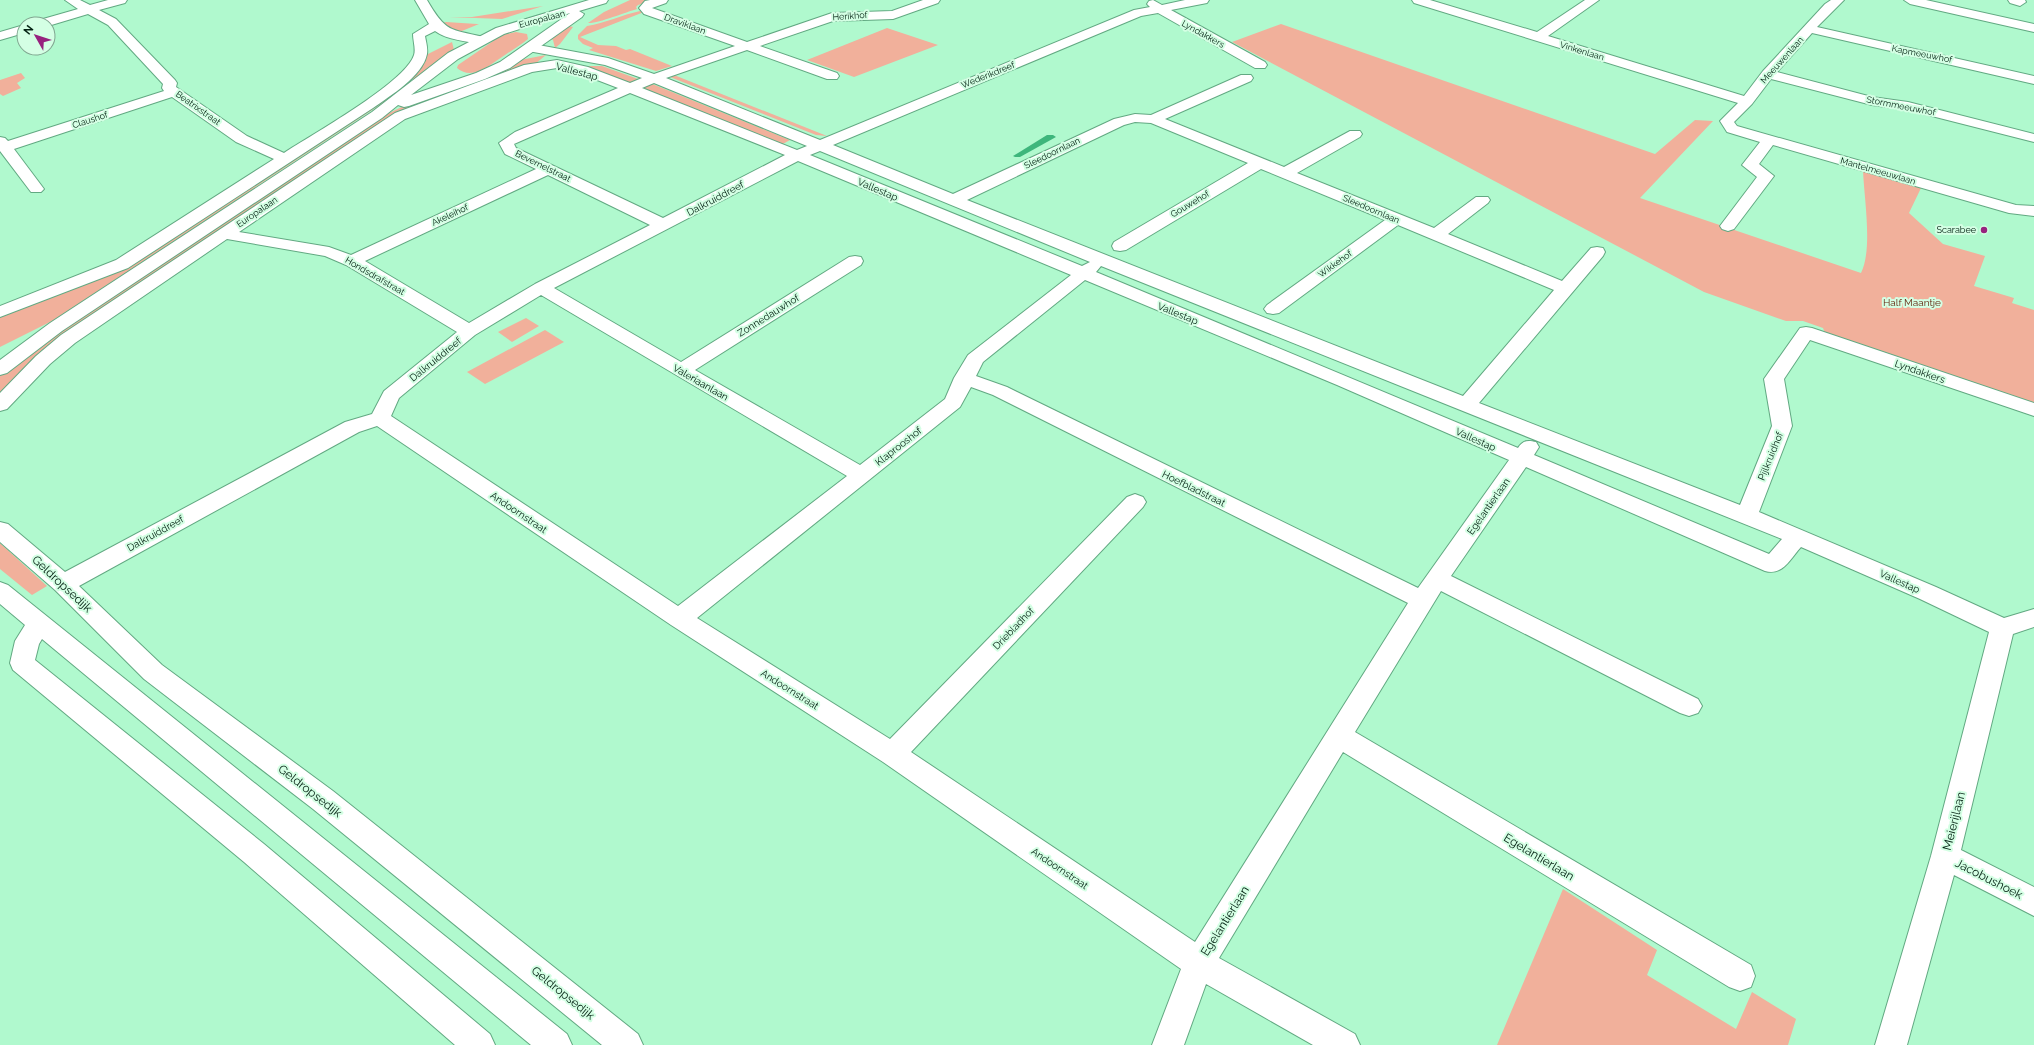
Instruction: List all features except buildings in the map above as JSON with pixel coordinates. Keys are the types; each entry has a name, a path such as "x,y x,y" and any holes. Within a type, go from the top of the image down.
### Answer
{"street":[{"name":"Beatrixstraat","path":"72,0 112,22 150,60 170,84 169,88 174,92 247,143 270,154 286,158"},
{"path":"56,19 121,0"},
{"path":"421,0 435,26 443,32 480,40"},
{"name":"Draviklaan","path":"662,0 649,4 645,8 744,46"},
{"name":"Herikhof","path":"654,78 832,16 893,15 934,0"},
{"name":"Lyndakkers","path":"1147,0 1158,8 1260,65"},
{"name":"Wederikdreef","path":"819,144 1138,13 1204,0"},
{"name":"Vinkenlaan","path":"1418,0 1747,101"},
{"path":"1538,37 1593,0"},
{"name":"Meeuwenlaan","path":"1727,121 1747,101 1768,74 1829,7 1838,0"},
{"path":"1910,0 2034,28"},
{"name":"Europalaan","path":"0,369 30,348 56,326 377,115 440,66 480,40 511,27 600,1"},
{"name":"Europalaan","path":"377,115 415,98 477,77 506,65 544,40 564,22 600,1"},
{"path":"0,312 122,264 368,105 402,79 412,68 420,55 419,34 435,26"},
{"path":"511,27 534,29 543,35 544,40"},
{"name":"Kapmeeuwhof","path":"1810,29 2034,80"},
{"path":"0,36 16,31"},
{"path":"744,46 832,76"},
{"name":"Vallestap","path":"533,48 602,60 654,78 1101,260 1797,536 1928,593 2002,628"},
{"name":"Europalaan","path":"0,405 43,360 68,339 400,116 542,65"},
{"name":"Vallestap","path":"542,65 563,65 630,88 797,155 1344,381 1773,565 1797,536"},
{"path":"440,66 449,74 477,77"},
{"name":"Stormmeeuwhof","path":"1768,74 1872,101 1908,106 2034,138"},
{"name":"Bevernelstraat","path":"654,78 520,135 506,143 510,151 664,225"},
{"name":"Sleedoornlaan","path":"1153,119 1246,78"},
{"name":"Claushof","path":"36,189 3,144 174,92"},
{"name":"Sleedoornlaan","path":"954,200 1119,122 1135,118 1153,119 1565,288"},
{"name":"Mantelmeeuwlaan","path":"1727,121 1732,128 1769,140 2015,210 2034,211"},
{"path":"1285,173 1355,134"},
{"path":"1728,226 1766,176 1750,165 1769,140"},
{"name":"Dalkruiddreef","path":"63,584 352,427 380,418 391,395 469,331 541,288 819,144"},
{"name":"Gouwehof","path":"1120,246 1260,162"},
{"name":"Akeleihof","path":"352,261 549,169"},
{"path":"1436,235 1482,200"},
{"name":"Wikkehof","path":"1273,309 1396,219"},
{"name":"Hondsdrafstraat","path":"224,234 330,252 352,261 469,331"},
{"path":"1466,406 1597,252"},
{"name":"Klaprooshof","path":"679,620 953,403 964,378 975,359 1101,260"},
{"name":"Zonnedauwhof","path":"681,370 855,261"},
{"name":"Valeriaanlaan","path":"541,288 862,475"},
{"name":"Europalaan","path":"0,351 56,326"},
{"name":"Lyndakkers","path":"1806,332 2034,410"},
{"name":"Pijlkruidhof","path":"1747,516 1782,426 1774,379 1806,332"},
{"name":"Hoefbladstraat","path":"964,378 1000,391 1422,600"},
{"name":"Andoornstraat","path":"380,418 679,620 892,754 1199,963"},
{"name":"Egelantierlaan","path":"1168,1045 1199,963 1422,600 1538,434"},
{"name":"Driebladhof","path":"892,754 1135,502"},
{"name":"Geldropsedijk","path":"0,530 63,584 153,672 324,800 627,1045"},
{"path":"1437,579 1689,706"},
{"path":"0,591 556,1045"},
{"path":"2002,628 2034,618"},
{"path":"40,624 27,641 22,663 254,853 479,1045"},
{"name":"Meierijlaan","path":"1891,1045 1945,856 2002,628"},
{"name":"Egelantierlaan","path":"1339,736 1740,976"},
{"name":"Jacobushoek","path":"1945,856 2034,902"},
{"name":"Egelantierlaan","path":"1199,963 1344,1045"}],"green space":[{"path":"630,0 654,0 638,5 636,7 637,9 605,20 588,23 604,12"},
{"path":"543,6 502,19 449,17 472,17"},
{"path":"640,11 644,12 580,37 598,45 616,46 626,50 630,49 672,66 656,71 589,50 593,48 583,44 578,39 578,35 587,26"},
{"path":"443,23 479,24 457,33"},
{"name":"Half Maantje","path":"1281,24 1655,154 1695,120 1713,121 1640,198 1861,273 1865,263 1867,251 1867,223 1863,170 1921,188 1909,213 1943,244 1985,256 1974,286 2014,298 2012,303 2034,310 2034,406 1825,333 1823,328 1803,321 1786,321 1704,292 1232,42"},
{"path":"566,25 573,27 555,48 553,40 551,39"},
{"path":"887,28 938,45 854,77 807,60"},
{"path":"516,32 527,34 528,39 482,70 469,73 463,72 457,68 458,65 502,35"},
{"path":"452,42 454,50 457,50 418,80 411,79 426,55"},
{"path":"546,55 535,64 468,87 460,86 520,60"},
{"path":"586,66 602,66 641,80 632,84 584,68"},
{"path":"21,73 25,78 17,83 21,88 3,96 0,94 0,80"},
{"path":"674,75 827,136 816,135 670,77"},
{"path":"650,83 790,140 781,145 640,88"},
{"path":"401,84 410,85 54,320 0,347 0,316 116,270"},
{"path":"443,90 454,92 412,108 61,339 0,397 0,374 54,336 385,115"},
{"path":"526,318 539,326 512,342 498,332"},
{"path":"545,330 564,342 485,384 467,372"},
{"path":"0,543 47,586 32,595 0,569"},
{"path":"1563,889 1657,950 1647,975 1736,1029 1752,992 1796,1019 1788,1045 1497,1045"}],"shaded area":[{"path":"1047,135 1053,135 1056,137 1020,157 1013,156"}],"place":[{"name":"Scarabee","path":"1984,230"}]}
